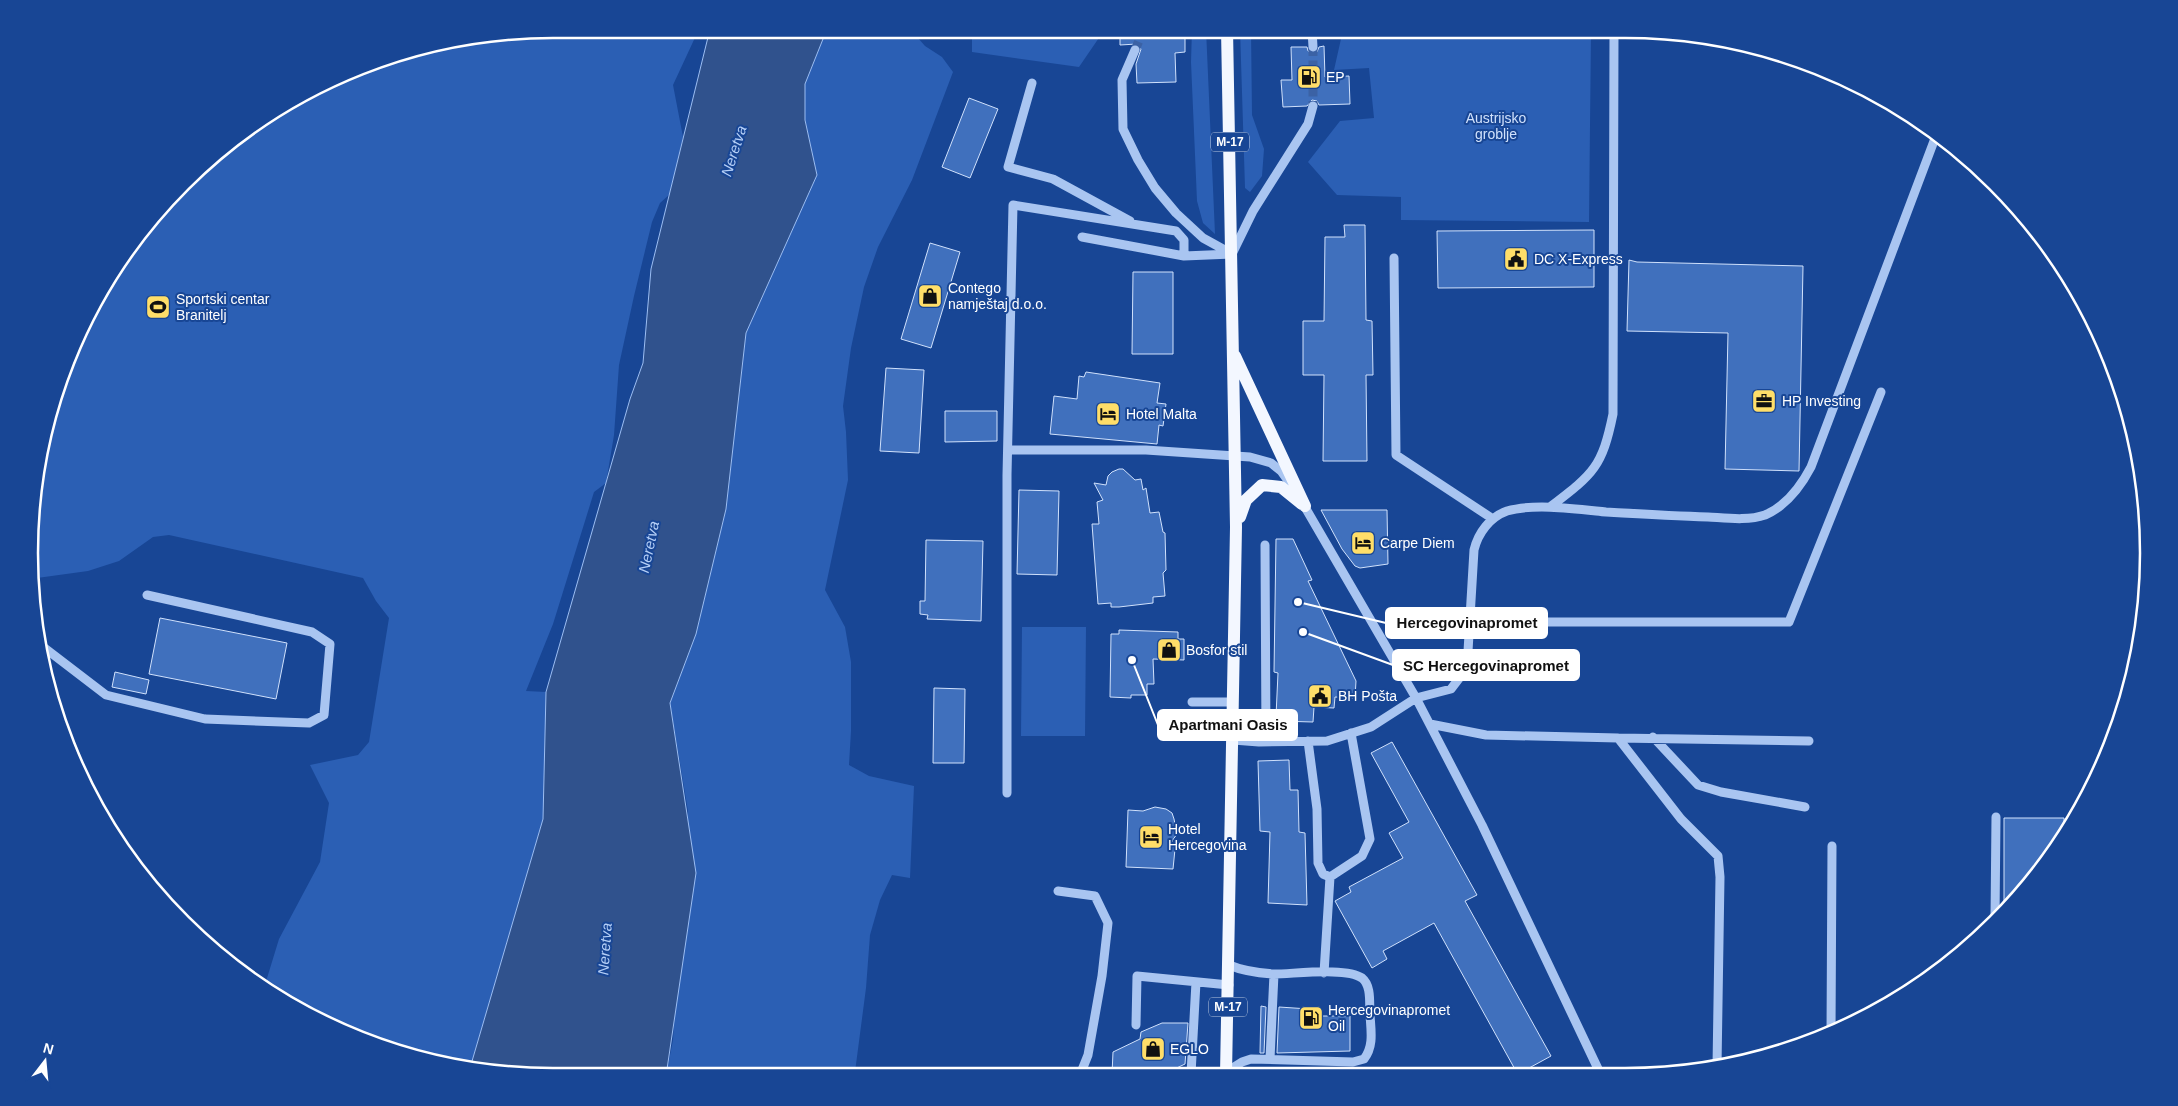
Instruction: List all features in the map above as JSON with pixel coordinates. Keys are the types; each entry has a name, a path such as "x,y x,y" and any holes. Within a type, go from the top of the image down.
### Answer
{"main road":[{"name":"M-17","path":"1226,1068 1236,527 1228,38"},
{"path":"1234,352 1305,506"},
{"path":"1236,527 1246,500 1262,485 1281,487 1305,506"}],"street":[{"path":"1312,38 1312,47"},
{"path":"1550,507 1593,471 1604,452 1613,414 1614,38"},
{"path":"1135,50 1122,80 1124,129 1138,160 1155,188 1176,213 1202,238 1232,254"},
{"path":"1032,83 1008,166 1053,179 1137,225"},
{"path":"1232,254 1253,211 1308,124 1313,106"},
{"path":"1233,740 1266,742 1328,741 1371,727 1416,698 1451,689 1467,668 1474,550 1480,534 1493,519 1508,511 1550,507 1737,518 1764,515 1785,501 1801,486 1811,467 1934,141"},
{"path":"1008,793 1008,450 1013,205 1176,231 1184,240 1184,256"},
{"path":"1082,238 1184,256 1232,254"},
{"path":"1394,258 1396,455 1493,519"},
{"path":"1471,622 1789,622 1881,392"},
{"path":"1008,450 1146,450 1250,457 1271,463 1281,471 1305,506 1430,724 1482,825 1598,1068"},
{"path":"1265,545 1266,742"},
{"path":"47,651 106,695 205,719 309,723 324,715 330,644 312,632 147,595"},
{"path":"1192,702 1233,702"},
{"path":"1430,724 1486,735 1809,741"},
{"path":"1330,877 1362,856 1370,839 1351,734"},
{"path":"1652,737 1698,784 1721,792 1805,807"},
{"path":"1618,738 1681,819 1718,856 1720,877 1717,1060"},
{"path":"1308,741 1317,809 1318,863 1323,874 1330,877"},
{"path":"1995,913 1996,817"},
{"path":"1831,1025 1832,846"},
{"path":"1324,973 1330,877"},
{"path":"1058,891 1095,896 1108,923 1096,1011 1088,1055 1083,1068"},
{"path":"1229,965 1250,972 1274,974 1346,972 1362,978 1368,988 1372,1038 1370,1051 1364,1059 1353,1062 1251,1059 1233,1068"},
{"path":"1270,1059 1274,974"},
{"path":"1136,1025 1137,976 1229,985"},
{"path":"1191,1068 1196,982"}],"green space":[{"path":"695,38 673,85 683,137 670,194 660,203 652,222 634,296 619,365 614,435 606,483 594,492 553,624 526,691 546,692 543,819 472,1062 420,1051 356,1029 325,1015 266,981 279,939 320,862 329,803 310,765 358,755 369,742 389,618 376,601 363,578 169,535 153,537 119,561 88,571 39,578 39,519 42,486 47,452 65,387 91,325 124,267 165,213 213,165 267,124 325,91 387,65 420,55 452,47 519,39"},
{"path":"823,38 918,38 925,46 942,57 953,72 912,180 878,247 864,287 851,348 843,406 848,480 825,590 845,627 851,662 849,765 869,776 914,786 910,878 892,875 880,900 870,935 866,988 856,1068 668,1068 673,1040 688,811 670,703 696,634 726,509 746,333 817,175 805,120 805,83"},
{"path":"972,38 1099,38 1079,67 972,52"},
{"path":"1192,38 1206,38 1215,234 1203,223 1197,201 1191,62"},
{"path":"1240,38 1251,38 1252,115 1264,149 1262,176 1250,192 1245,188"},
{"name":"Austrijsko groblje","path":"1341,38 1591,38 1589,222 1401,220 1401,197 1337,195 1308,162 1340,121 1374,118 1369,68 1334,70"},
{"path":"1022,627 1086,627 1085,736 1021,736"}],"water":[{"name":"Neretva","path":"708,38 823,38 805,84 805,120 817,175 746,333 726,509 696,634 670,703 696,873 667,1068 519,1067 472,1062 543,819 546,692 630,399 643,363 651,269"}],"building":[{"path":"1120,38 1185,38 1185,52 1175,53 1176,82 1137,83 1136,64 1141,49 1137,44 1120,45"},
{"name":"EP","path":"1324,46 1325,77 1349,76 1350,104 1319,105 1317,101 1312,100 1307,106 1283,107 1281,80 1292,80 1291,47 1307,47 1308,51 1313,53 1317,52 1319,47"},
{"path":"969,98 998,109 970,178 942,167"},
{"path":"1344,225 1365,225 1366,320 1372,321 1373,375 1366,375 1367,461 1323,461 1324,375 1303,375 1303,321 1324,321 1325,237 1345,237"},
{"name":"DC X-Express","path":"1594,230 1594,287 1438,288 1437,231"},
{"name":"Contego namještaj d.o.o.","path":"930,243 960,252 931,348 901,339"},
{"name":"HP Investing","path":"1629,260 1637,262 1803,266 1799,471 1725,469 1728,333 1627,331"},
{"path":"1133,272 1173,272 1173,354 1132,354"},
{"path":"886,368 924,370 919,453 880,451"},
{"name":"Hotel Malta","path":"1086,372 1160,383 1157,403 1166,404 1163,426 1159,425 1157,444 1050,434 1054,396 1077,399 1079,376 1084,377"},
{"path":"945,411 997,411 997,441 945,442"},
{"path":"1119,469 1123,469 1135,480 1141,479 1143,490 1146,488 1150,513 1159,512 1163,532 1165,533 1166,570 1163,573 1165,596 1153,597 1153,603 1119,607 1111,607 1111,603 1098,604 1092,524 1099,524 1097,502 1103,500 1094,483 1106,485 1108,476"},
{"path":"1019,490 1059,491 1057,575 1017,574"},
{"name":"Carpe Diem","path":"1321,510 1387,510 1388,564 1360,568 1355,566 1342,549"},
{"path":"1276,539 1293,539 1312,580 1308,581 1356,681 1355,698 1335,697 1334,708 1314,707 1313,722 1278,721 1276,716 1278,673 1274,672"},
{"path":"926,540 983,541 981,621 927,619 928,615 920,614 920,601 925,601"},
{"path":"160,618 287,643 276,699 149,674"},
{"path":"1119,630 1178,632 1178,639 1184,639 1184,660 1153,659 1154,684 1147,684 1147,695 1131,695 1131,698 1110,697 1111,634 1119,634"},
{"path":"115,672 149,680 146,694 112,687"},
{"path":"934,688 965,689 964,763 933,763"},
{"path":"1392,742 1477,895 1465,901 1551,1056 1529,1068 1514,1068 1434,923 1383,951 1387,959 1372,968 1335,901 1351,892 1349,887 1403,858 1389,833 1409,822 1371,753"},
{"path":"1289,760 1290,790 1298,790 1299,832 1305,833 1307,905 1268,903 1270,832 1260,831 1258,761"},
{"name":"Hotel Hercegovina","path":"1155,807 1166,809 1172,813 1174,819 1177,834 1172,841 1175,849 1173,869 1126,867 1128,810 1143,811"},
{"path":"2004,818 2064,818 2064,823 2054,839 2034,867 2004,903"},
{"path":"1261,1006 1266,1007 1264,1053 1260,1053"},
{"path":"1279,1007 1309,1009 1309,1016 1350,1016 1350,1051 1277,1053"},
{"name":"EGLO","path":"1162,1023 1188,1023 1185,1064 1177,1068 1112,1068 1113,1052 1140,1039 1141,1032"}],"tunnel":[{"path":"1135,50 1140,38"},
{"path":"1313,47 1313,106"}],"place":[{"name":"EP","path":"1309,77"},
{"name":"DC X-Express","path":"1516,259"},
{"name":"Contego namještaj d.o.o.","path":"930,296"},
{"name":"Sportski centar Branitelj","path":"158,307"},
{"name":"HP Investing","path":"1764,401"},
{"name":"Hotel Malta","path":"1108,414"},
{"name":"Carpe Diem","path":"1363,543"},
{"name":"Hercegovinapromet","path":"1298,602"},
{"name":"SC Hercegovinapromet","path":"1303,632"},
{"name":"Bosfor stil","path":"1169,650"},
{"name":"Apartmani Oasis","path":"1132,660"},
{"name":"BH Pošta","path":"1320,696"},
{"name":"Hotel Hercegovina","path":"1151,837"},
{"name":"Hercegovinapromet Oil","path":"1311,1018"},
{"name":"EGLO","path":"1153,1049"}]}
